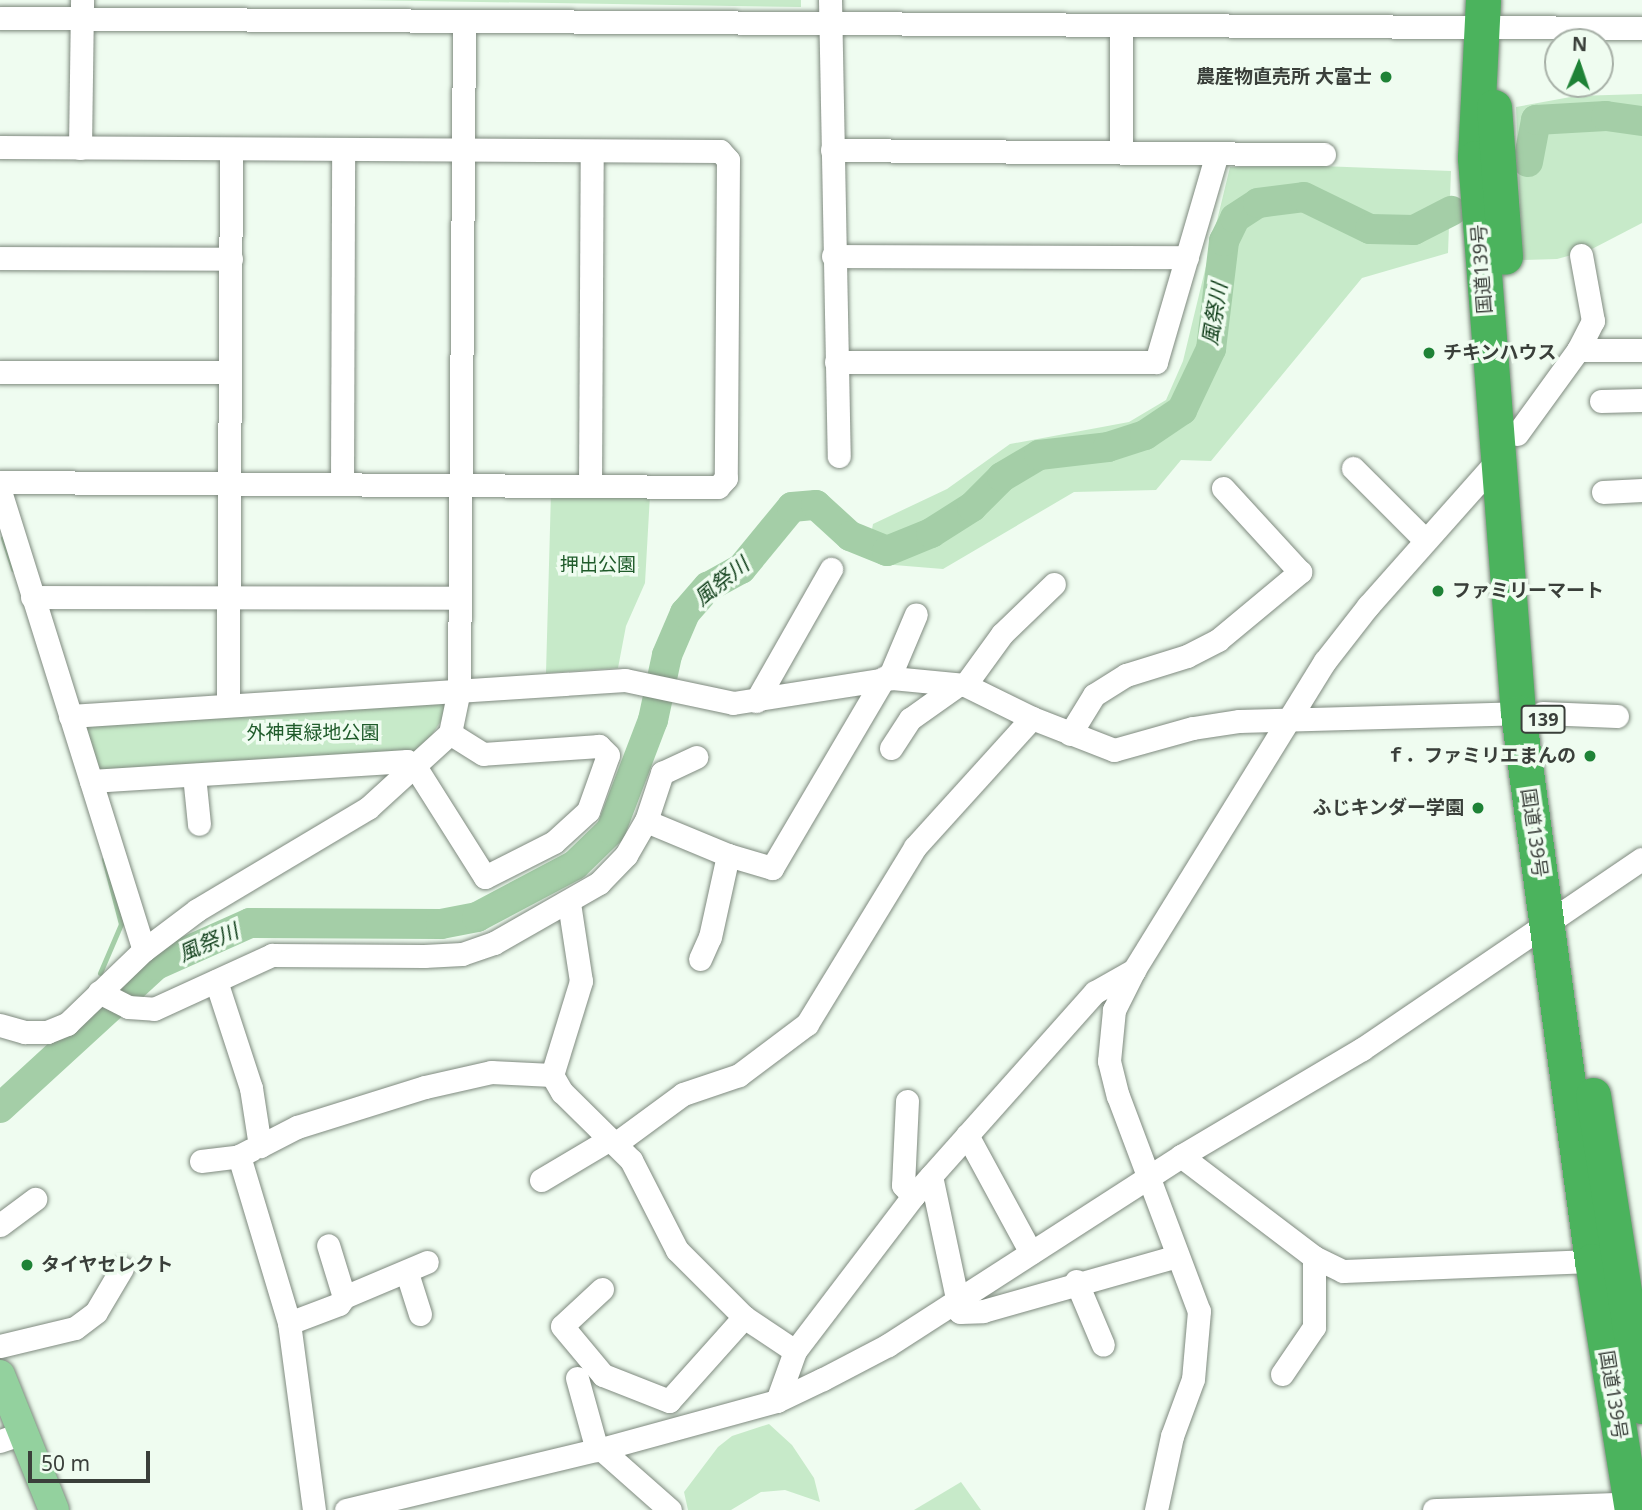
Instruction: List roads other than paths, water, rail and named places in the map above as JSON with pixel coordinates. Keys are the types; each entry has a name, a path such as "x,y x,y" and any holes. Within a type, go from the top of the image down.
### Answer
{"highway":[{"name":"国道139号","path":"1483,13 1500,158 1530,713"},
{"name":"国道139号","path":"1483,13 1475,158 1496,462 1557,917 1642,1406"},
{"name":"国道139号","path":"1618,1260 1635,1506"}],"main road":[{"path":"0,1375 12,1437 54,1510"}],"street":[{"path":"830,0 839,456"},
{"path":"0,18 82,9 464,21 1121,25 1483,13 1642,28"},
{"path":"80,148 82,9"},
{"path":"0,1025 24,1032 47,1032 67,1024 144,950 197,910 368,808 416,768 450,733 459,690 464,21"},
{"path":"1121,25 1121,152"},
{"path":"0,147 720,151 728,160 726,478 718,487 0,482"},
{"path":"228,703 231,149"},
{"path":"342,484 343,149"},
{"path":"832,150 1324,154"},
{"path":"590,486 592,151"},
{"path":"836,362 1156,362 1217,154"},
{"path":"1517,434 1578,350 1593,321 1581,255"},
{"path":"833,256 1187,257"},
{"path":"0,258 232,260"},
{"path":"1578,350 1642,350"},
{"path":"0,372 230,372"},
{"path":"1601,401 1642,400"},
{"path":"1156,1510 1172,1436 1193,1379 1199,1311 1148,1178 1110,1061 1114,1010 1134,970 1225,829 1325,661 1425,540 1496,462"},
{"path":"1353,468 1425,540"},
{"path":"1070,734 1094,695 1126,675 1187,656 1218,640 1300,572 1223,488"},
{"path":"1603,492 1642,490"},
{"path":"0,491 144,950"},
{"path":"756,701 831,569"},
{"path":"891,748 910,719 960,686 1002,634 1054,584"},
{"path":"32,597 460,598"},
{"path":"646,821 728,855 772,868 886,678 916,614"},
{"path":"70,716 228,703 625,680 733,703 886,678 960,686 1070,734 1114,750 1193,728 1290,717 1530,713 1617,716"},
{"path":"541,1180 613,1142 682,1094 739,1075 807,1024 915,847 1032,718"},
{"path":"91,781 407,761 416,768 485,877 554,842 588,811 608,755 599,746 483,754 450,733"},
{"path":"101,993 128,1007 154,1009 286,953 462,954 494,943 569,903 599,883 626,855 646,821 662,774 697,757"},
{"path":"194,775 199,824"},
{"path":"700,959 710,937 728,855"},
{"path":"346,1510 599,1450 777,1401 888,1345 1181,1156 1362,1049 1642,859"},
{"path":"569,903 581,981 552,1075 562,1092 631,1160 677,1250 744,1317 795,1351"},
{"path":"777,1401 795,1351 913,1196 1095,992 1134,970"},
{"path":"216,981 251,1088 260,1146"},
{"path":"201,1161 239,1156 297,1127 425,1087 491,1072 552,1075"},
{"path":"907,1101 903,1185 913,1196"},
{"path":"967,1135 1031,1253"},
{"path":"239,1156 289,1323 314,1510"},
{"path":"1181,1156 1314,1257 1343,1271 1618,1260"},
{"path":"931,1175 960,1312 983,1311 1076,1282 1177,1256"},
{"path":"0,1226 35,1199"},
{"path":"328,1245 344,1297"},
{"path":"1282,1374 1314,1327 1314,1257"},
{"path":"0,1346 75,1328 96,1312 122,1268"},
{"path":"289,1323 339,1304 344,1297 417,1268 421,1314"},
{"path":"1076,1282 1103,1345"},
{"path":"602,1289 562,1326 603,1375 668,1401 744,1317"},
{"path":"577,1378 599,1450 670,1510"},
{"path":"1434,1510 1635,1506"}],"waterway":[{"name":"風祭川","path":"1528,162 1536,120 1606,116 1642,121"},
{"name":"風祭川","path":"0,1108 156,965 250,923 441,924 477,917 575,865 611,830 653,720 667,655 685,613 708,587 741,569 792,507 816,505 850,536 887,551 931,533 972,507 1002,477 1039,455 1108,447 1145,435 1182,410 1211,349 1224,241 1235,218 1258,203 1304,197 1370,229 1414,230 1451,211"},
{"path":"3,538 13,569"},
{"path":"100,973 121,924 104,859"},
{"path":"94,1025 97,1008"}],"place":[{"name":"農産物直売所 大富士","path":"1386,77"},
{"name":"チキンハウス","path":"1429,353"},
{"name":"ファミリーマート","path":"1438,591"},
{"name":"ｆ．ファミリエまんの","path":"1590,756"},
{"name":"ふじキンダー学園","path":"1478,808"},
{"name":"タイヤセレクト","path":"27,1265"}],"park label":[{"name":"押出公園","path":"598,565"},
{"name":"外神東緑地公園","path":"313,733"}]}
